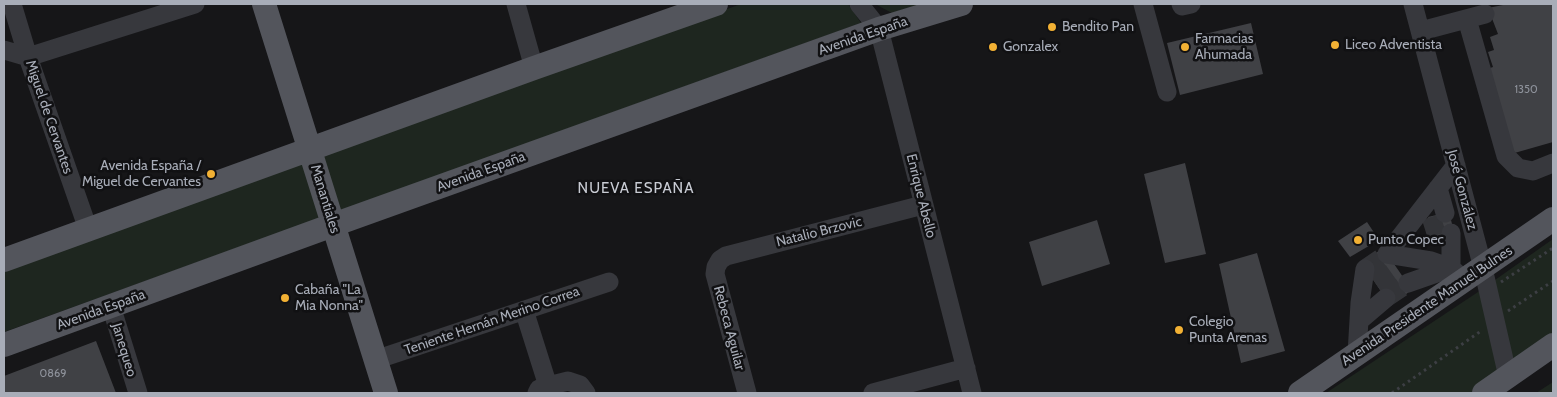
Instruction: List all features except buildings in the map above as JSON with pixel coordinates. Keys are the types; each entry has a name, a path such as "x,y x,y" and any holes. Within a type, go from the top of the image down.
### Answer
{"main road":[{"name":"Manantiales","path":"264,4 386,393"},
{"path":"4,260 716,4"},
{"name":"Avenida España","path":"4,345 879,30 961,4"},
{"name":"Avenida Presidente Manuel Bulnes","path":"1300,393 1466,272 1553,219"},
{"path":"1484,393 1553,346"}],"street":[{"name":"Miguel de Cervantes","path":"12,4 28,57 88,229"},
{"path":"4,50 28,57 195,4"},
{"path":"516,4 534,68"},
{"name":"Enrique Abello","path":"859,4 879,30 972,393"},
{"path":"1143,4 1167,92"},
{"path":"1181,4 1182,6 1191,4"},
{"name":"José González","path":"1414,4 1456,165 1466,272 1496,320 1508,376"},
{"path":"1421,31 1476,16 1506,156 1518,168 1533,170 1551,168"},
{"path":"1397,269 1438,188 1456,165"},
{"path":"1438,188 1438,215"},
{"name":"Natalio Brzovic","path":"717,263 726,256 923,205"},
{"path":"1444,234 1466,272"},
{"path":"1397,269 1431,261 1466,272"},
{"name":"Rebeca Aguilar","path":"717,263 715,274 747,393"},
{"path":"1397,269 1466,272"},
{"name":"Teniente Hernán Merino Correa","path":"375,360 608,282"},
{"path":"1356,354 1359,321 1376,284 1359,321"},
{"name":"Janequeo","path":"111,306 138,393"},
{"path":"524,310 542,390 573,382 580,385 586,393"},
{"path":"873,393 966,368"}],"path":[{"path":"1392,393 1553,281"}],"shaded area":[{"path":"741,4 848,4 861,23 4,332 4,270"},
{"path":"875,4 923,4 892,13"},
{"path":"1553,239 1553,345 1483,393 1326,393 1478,292"},
{"path":"1553,382 1553,393 1536,393"}],"tunnel":[{"path":"1431,217 1437,236"},
{"path":"1365,269 1387,254"},
{"path":"1376,284 1397,269"},
{"path":"1386,298 1408,283"}],"place":[{"name":"Bendito Pan","path":"1052,27"},
{"name":"Liceo Adventista","path":"1335,45"},
{"name":"Gonzalex","path":"993,47"},
{"name":"Farmacias Ahumada","path":"1185,47"},
{"name":"Avenida España / Miguel de Cervantes","path":"211,174"},
{"name":"Punto Copec","path":"1358,240"},
{"name":"Cabaña \"La Mia Nonna\"","path":"285,298"},
{"name":"Colegio Punta Arenas","path":"1179,330"}],"district":[{"name":"NUEVA ESPAÑA","path":"636,189"}]}
